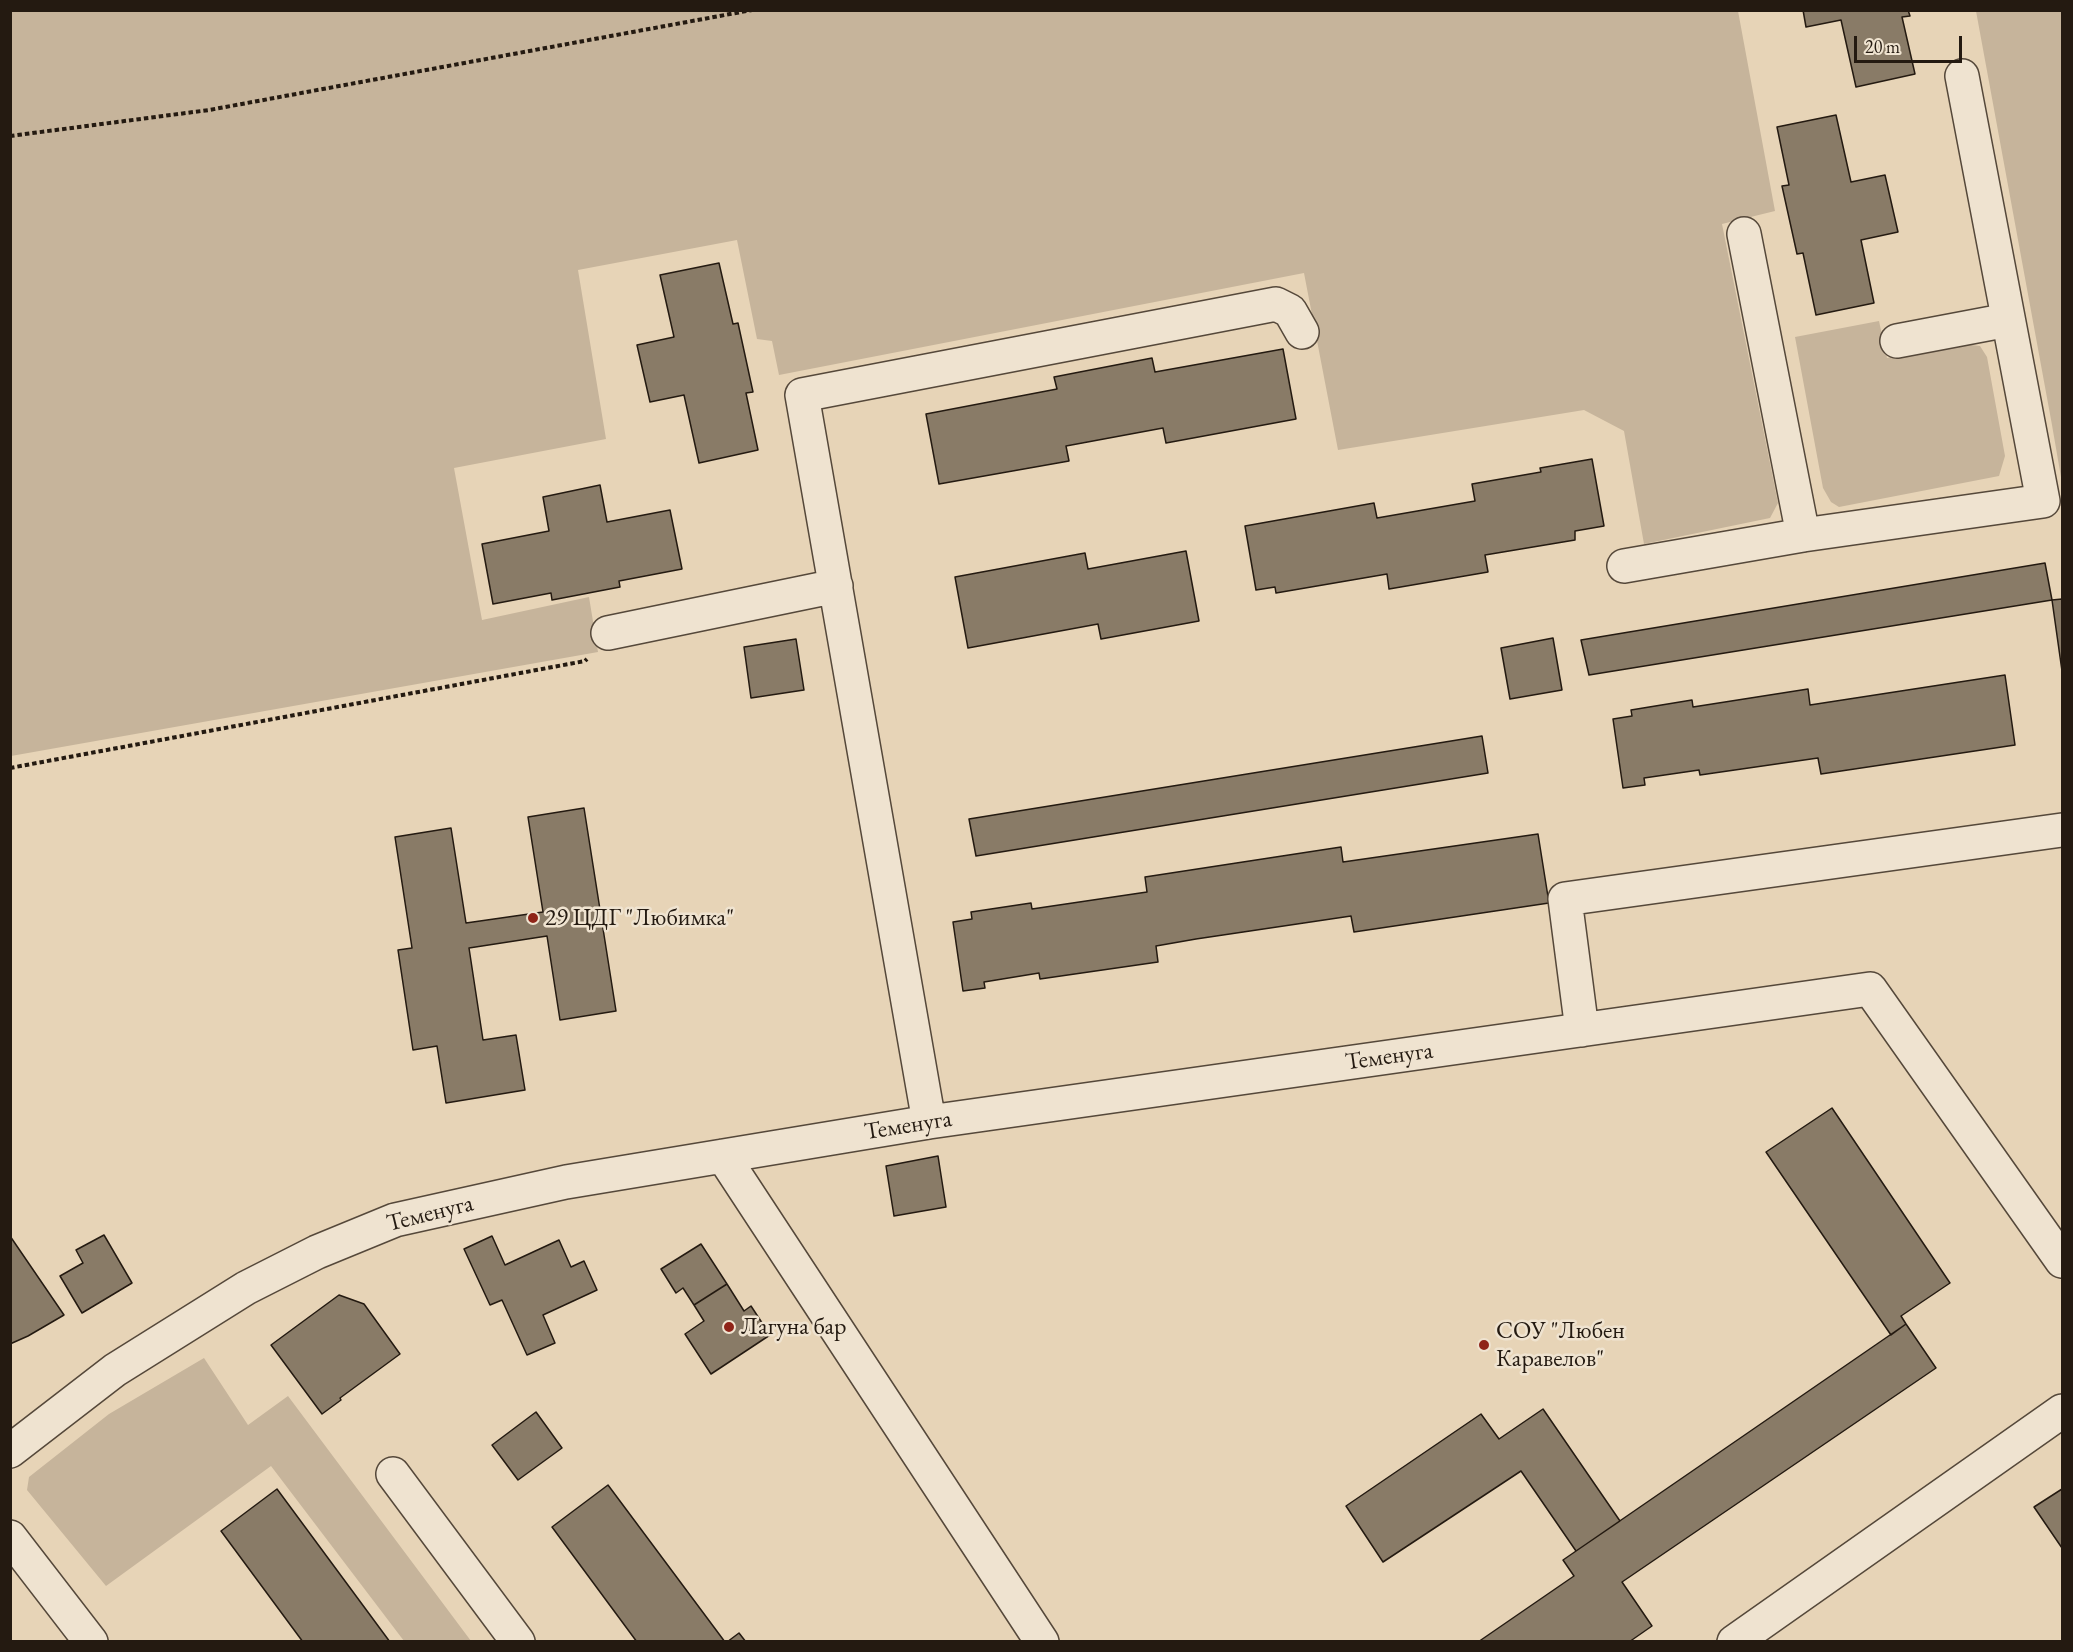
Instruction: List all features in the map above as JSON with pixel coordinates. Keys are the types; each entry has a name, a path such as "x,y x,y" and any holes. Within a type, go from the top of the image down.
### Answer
{"street":[{"path":"1624,566 1803,535 2043,501 1962,76"},
{"path":"1744,234 1803,535"},
{"path":"929,1122 802,395 1276,304 1290,311 1302,332"},
{"path":"1897,341 2008,320"},
{"path":"608,633 836,586"},
{"path":"1582,1030 1565,899 2062,831"},
{"name":"Теменуга","path":"10,1451 115,1370 246,1288 317,1252 394,1220 566,1182 929,1122 1870,989 2062,1261"},
{"path":"723,1156 1042,1641"},
{"path":"1734,1641 2062,1411"},
{"path":"393,1474 518,1641"},
{"path":"10,1537 91,1641"}],"path":[{"path":"10,136 209,110 752,10"},
{"path":"10,768 585,661 608,633"}],"shaded area":[{"path":"11,11 1738,11 1775,211 1722,224 1778,503 1770,518 1644,544 1624,431 1584,410 1338,450 1304,273 779,375 772,341 757,339 737,240 578,270 606,439 454,468 482,620 589,597 598,652 11,756"},
{"path":"1976,11 2062,11 2062,483 2052,425"},
{"path":"1879,321 1887,358 1963,344 1980,346 1987,357 2005,456 1999,476 1839,507 1831,502 1823,488 1795,337"},
{"path":"204,1358 248,1425 288,1396 471,1641 404,1641 271,1466 106,1586 27,1490 29,1477 109,1414"}],"building":[{"path":"1803,10 1908,10 1910,16 1902,17 1915,74 1856,87 1841,20 1806,27"},
{"path":"1836,115 1851,182 1885,175 1898,232 1861,240 1874,303 1816,315 1803,253 1797,254 1782,186 1789,185 1777,127"},
{"path":"719,263 733,324 738,323 753,392 746,393 758,450 699,463 684,395 650,402 637,345 674,337 660,275"},
{"path":"1283,349 1296,419 1166,443 1163,428 1066,446 1069,461 939,484 926,414 1057,389 1054,377 1152,358 1155,372"},
{"path":"1592,459 1604,526 1575,531 1575,540 1485,555 1488,572 1389,589 1387,574 1276,593 1275,587 1256,590 1245,526 1374,503 1377,518 1475,501 1472,484 1541,472 1540,468"},
{"path":"600,485 607,522 670,510 682,569 619,581 620,587 552,600 551,593 493,604 482,544 549,531 543,497"},
{"path":"1186,551 1199,621 1101,639 1098,624 968,648 955,577 1085,553 1088,569"},
{"path":"2045,563 2052,600 1589,675 1581,640"},
{"path":"2062,599 2062,671 2052,600"},
{"path":"1553,638 1562,690 1510,699 1501,648"},
{"path":"796,639 804,690 751,698 744,647"},
{"path":"2005,675 2015,745 1821,774 1818,758 1700,775 1699,770 1644,778 1645,785 1623,788 1613,719 1632,716 1631,710 1692,700 1693,707 1808,689 1810,705"},
{"path":"1482,736 1488,773 976,856 969,819"},
{"path":"584,808 616,1011 560,1020 547,936 469,948 483,1040 516,1035 525,1090 446,1103 437,1046 413,1050 398,950 412,948 395,837 451,828 466,923 543,912 528,817"},
{"path":"1538,834 1549,903 1354,932 1351,916 1196,939 1156,946 1158,962 1040,979 1039,973 984,982 985,988 963,991 953,922 972,919 971,912 1031,903 1032,909 1147,892 1145,877 1341,847 1343,862"},
{"path":"1832,1108 1950,1283 1901,1316 1906,1324 1891,1335 1766,1152"},
{"path":"938,1156 946,1207 894,1216 886,1166"},
{"path":"104,1235 132,1283 82,1313 60,1276 83,1263 76,1250"},
{"path":"10,1236 64,1315 10,1344"},
{"path":"492,1236 505,1265 559,1240 571,1267 584,1261 597,1290 543,1315 555,1343 527,1355 502,1300 490,1305 464,1249"},
{"path":"701,1244 727,1284 694,1305 683,1288 676,1293 661,1269"},
{"name":"Лагуна бар","path":"727,1284 744,1311 751,1306 770,1335 711,1374 685,1334 704,1321 694,1305"},
{"path":"339,1295 364,1304 400,1354 322,1414 271,1345"},
{"path":"1906,1324 1936,1368 1622,1582 1652,1626 1629,1642 1478,1642 1574,1576 1563,1560"},
{"path":"1543,1409 1620,1521 1576,1551 1521,1471 1383,1562 1346,1506 1481,1414 1499,1439"},
{"path":"536,1412 562,1448 518,1480 492,1445"},
{"path":"608,1485 725,1642 637,1642 552,1527"},
{"path":"277,1489 390,1642 303,1642 221,1531"},
{"path":"2062,1489 2062,1548 2034,1507"},
{"path":"739,1633 746,1642 727,1642"}],"place":[{"name":"29 ЦДГ \"Любимка\"","path":"533,918"},
{"name":"Лагуна бар","path":"729,1327"},
{"name":"СОУ \"Любен Каравелов\"","path":"1484,1345"}]}
